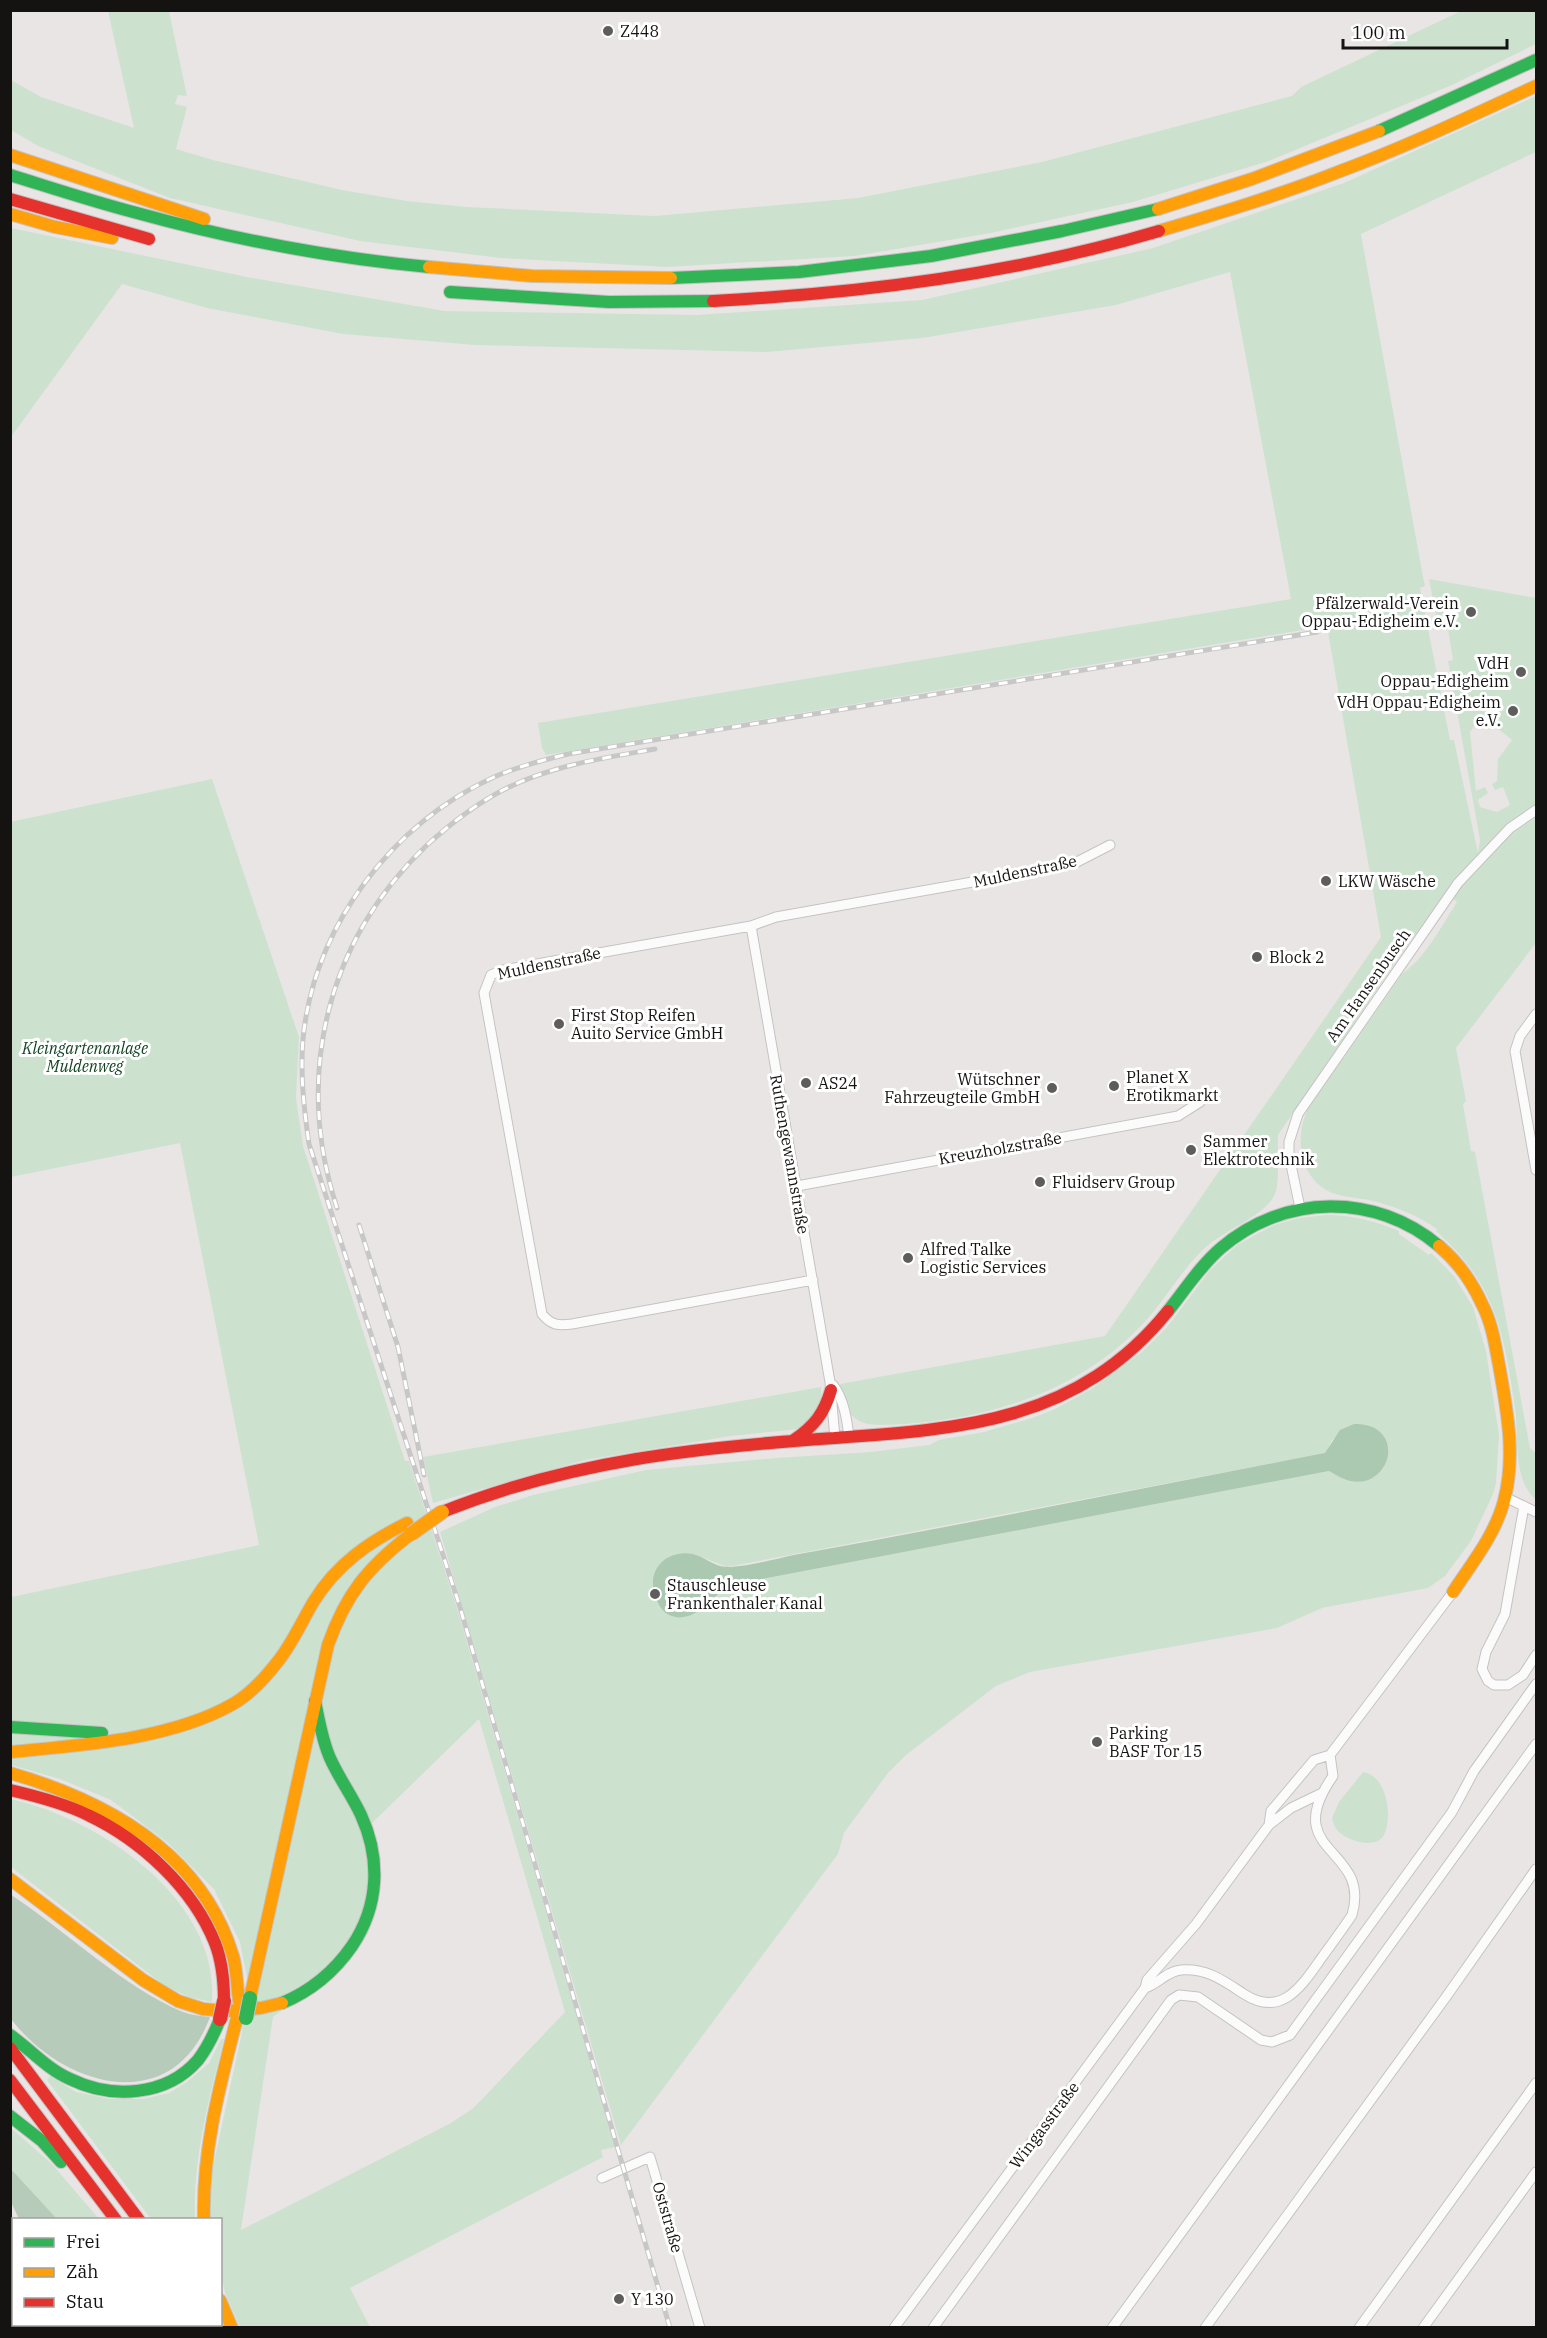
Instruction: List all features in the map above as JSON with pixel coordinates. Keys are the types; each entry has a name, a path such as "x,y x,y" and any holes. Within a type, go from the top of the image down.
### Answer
{"main road":[{"path":"10,175 73,196 172,223 351,258 438,269 571,279 702,279 823,271 987,249 1153,211 1314,159 1406,121 1536,60"},
{"path":"450,292 576,301 704,302 829,294 949,278 1059,256 1167,230 1319,180 1415,142 1536,86"},
{"path":"10,142 64,173"},
{"path":"10,155 174,211 228,225 257,241"},
{"path":"10,199 149,239 104,238 10,214"},
{"path":"10,1752 150,1733 206,1718 234,1703 250,1692 286,1651 315,1600 342,1563 379,1537 409,1529 442,1512 488,1494 549,1476 673,1453 940,1430 1002,1418 1054,1399 1086,1382 1133,1347 1154,1326 1211,1257 1229,1240 1265,1220 1300,1208 1318,1206 1363,1208 1396,1218 1414,1227 1455,1261 1468,1278 1485,1309 1492,1330 1509,1426 1505,1497 1491,1535 1453,1592"},
{"path":"792,1441 821,1419 831,1386"},
{"path":"204,2218 204,2182 208,2151 228,2053 242,2018 244,2000 327,1645 348,1595 363,1575 409,1529"},
{"path":"10,1879 151,1986 189,2005 227,2012 266,2008 291,1999 310,1988 340,1962 359,1933 370,1906 375,1874 368,1827 357,1803 332,1761 322,1737 315,1701"},
{"path":"10,1727 68,1732 150,1733"},
{"path":"10,1773 51,1784 112,1812 136,1827 172,1858 202,1892 226,1929 236,1959 244,2000"},
{"path":"10,1790 86,1814 117,1832 146,1853 167,1873 186,1894 215,1940 222,1971 224,2001 216,2035 206,2051 180,2077 147,2090 129,2092 106,2090 72,2080 41,2061 10,2035"},
{"path":"10,2048 138,2218"},
{"path":"10,2080 115,2218"},
{"path":"10,2116 42,2141 64,2165 98,2194"},
{"path":"222,2305 232,2328"}],"street":[{"name":"Am Hansenbusch","path":"1300,1208 1289,1148 1292,1129 1299,1114 1458,883 1510,828 1536,810"},
{"name":"Muldenstraße","path":"813,1280 572,1324 550,1323 542,1314 484,993 491,975 503,970 751,926 776,917 1073,864 1110,844"},
{"name":"Ruthengewannstraße","path":"751,926 831,1386 842,1437"},
{"path":"1536,1016 1520,1036 1515,1051 1536,1170"},
{"name":"Kreuzholzstraße","path":"797,1186 1178,1116 1200,1102"},
{"name":"Ruthengewannstraße","path":"831,1386 837,1390 848,1421 842,1437"},
{"path":"1505,1497 1536,1512"},
{"path":"1524,1506 1505,1614 1486,1652 1482,1669 1488,1681 1494,1685 1508,1685 1523,1675 1536,1654"},
{"path":"1269,1825 1271,1811 1314,1760 1330,1755 1453,1592"},
{"path":"933,2328 1171,2000 1179,1995 1198,1997 1261,2040 1272,2042 1290,2035 1452,1812 1474,1771 1536,1684"},
{"path":"1112,2328 1536,1744"},
{"path":"1145,1988 1147,1980 1196,1924 1269,1825 1291,1808 1322,1793 1333,1776 1330,1755"},
{"name":"Wingasstraße","path":"894,2328 1145,1988 1155,1985 1167,1975 1179,1970 1194,1970 1222,1978 1247,1996 1264,2001 1276,2002 1288,1998 1301,1987 1352,1916 1356,1901 1355,1887 1348,1872 1337,1856 1321,1841 1314,1821 1315,1809 1322,1793"},
{"path":"1205,2328 1446,1997 1536,1869"},
{"path":"1359,2328 1536,2083"},
{"name":"Oststraße","path":"602,2178 650,2157 700,2328"},
{"path":"1423,2328 1536,2172"}],"green space":[{"path":"108,11 169,11 187,96 178,95 175,104 187,107 176,149 213,160 342,190 407,201 467,207 655,216 858,198 1042,162 1292,96 1301,87 1461,11 1536,11 1536,44 1452,85 1269,161 1133,202 991,233 855,256 667,267 501,258 360,241 170,198 38,146 11,130 11,80 41,97 134,128"},
{"path":"1536,96 1536,152 1361,234 1425,586 1420,588 1450,740 1454,740 1478,853 1480,840 1448,661 1453,660 1448,629 1439,630 1429,579 1536,598 1536,943 1456,1048 1466,1101 1463,1104 1471,1151 1475,1152 1530,1448 1536,1453 1536,1500 1528,1491 1520,1469 1515,1408 1501,1333 1494,1311 1472,1270 1436,1231 1437,1229 1421,1219 1396,1208 1332,1193 1321,1187 1312,1178 1302,1156 1301,1132 1308,1109 1402,974 1426,950 1439,931 1457,902 1447,894 1409,942 1278,1135 1277,1182 1275,1194 1270,1202 1254,1216 1215,1240 1197,1255 1155,1310 1113,1352 1087,1370 1030,1398 969,1416 905,1424 869,1424 854,1417 843,1399 840,1384 1105,1336 1381,937 1327,626 546,755 542,748 538,723 1291,599 1230,272 1116,305 923,338 767,352 475,345 343,334 207,308 122,284 11,437 11,228 252,278 445,311 697,315 922,300 1153,248 1344,183","holes":["1482,716 1512,740 1498,759 1497,781 1492,784 1495,790 1503,787 1510,805 1497,812 1480,807 1478,800 1488,793 1485,787 1476,791 1470,732"]},
{"name":"Kleingartenanlage Muldenweg","path":"212,779 299,1037 296,1098 303,1146 405,1461 409,1461 456,1605 615,2147 601,2150 603,2157 350,2288 370,2327 240,2327 225,2293 222,2278 222,2218 211,2218 211,2176 242,2032 247,1978 240,1942 214,1889 168,1843 111,1800 60,1779 11,1765 11,1597 259,1545 180,1143 11,1177 10,822","holes":["479,1719 565,2012 472,2109 451,2123 241,2230 273,2017 322,1980 370,1906 368,1827"]},
{"path":"1326,1215 1354,1217 1399,1231 1399,1234 1429,1255 1431,1253 1454,1276 1473,1307 1486,1351 1499,1435 1496,1483 1471,1541 1445,1576 1428,1588 1322,1608 1277,1628 1030,1672 996,1686 906,1755 888,1773 844,1833 838,1854 621,2145 440,1532 495,1507 533,1495 646,1470 871,1452 929,1445 939,1440 984,1432 1032,1418 1055,1409 1093,1388 1142,1352 1168,1326 1210,1270 1237,1245 1274,1225 1300,1218","holes":["1354,1424 1377,1430 1385,1438 1389,1451 1364,1481 1346,1479 1329,1471 731,1585 702,1609 694,1554 727,1567 1326,1453 1332,1440"]},
{"path":"821,1387 822,1410 799,1429 731,1436 585,1460 433,1503 423,1457"},
{"path":"1363,1772 1378,1781 1383,1789 1388,1808 1384,1835 1380,1840 1368,1843 1354,1841 1342,1835 1332,1818 1339,1802"},
{"path":"11,1799 46,1809 81,1825 116,1845 148,1870 175,1898 196,1930 209,1965 212,2002 189,1997 165,1986 11,1867"},
{"path":"221,2039 224,2039 199,2151 195,2218 150,2218 47,2080 50,2076 76,2092 110,2099 143,2099 169,2093 187,2082 209,2063"},
{"path":"11,2128 52,2164 98,2218 56,2218 11,2169"},
{"path":"70,2326 178,2327 67,2328"}],"shaded area":[{"path":"1354,1424 1374,1428 1385,1438 1388,1446 1387,1460 1383,1467 1379,1473 1365,1481 1346,1480 1329,1471 731,1585 695,1613 687,1616 678,1617 665,1613 655,1594 653,1585 656,1570 665,1559 678,1554 693,1554 723,1567 735,1567 994,1518 1325,1453 1340,1430"},
{"path":"10,1894 139,1988 183,2012 210,2017 193,2049 171,2070 145,2080 116,2082 88,2075 59,2062 33,2043 11,2019"},
{"path":"11,2169 56,2218 19,2218 11,2202"}],"railway":[{"path":"670,2328 459,1604 309,1144 303,1092 303,1039 310,997 323,957 341,919 364,883 392,851 423,822 457,797 494,777 521,767 568,754 1317,632"},
{"path":"337,1208 324,1158 319,1109 320,1061 328,1014 343,968 364,924 392,884 426,846 475,807 496,794 543,773 598,759 655,749"},
{"path":"359,1225 398,1347 424,1475"}],"traffic: fast":[{"path":"1379,131 1536,60"},
{"path":"10,175 121,209 245,239 319,253 429,267"},
{"path":"671,278 799,272 931,256 1062,231 1158,209"},
{"path":"450,292 609,302 713,301"},
{"path":"1168,1311 1199,1270 1221,1248 1246,1230 1273,1217 1301,1209 1330,1206 1359,1209 1387,1216 1414,1228 1439,1246"},
{"path":"282,2003 312,1987 330,1972 352,1946 368,1915 374,1882 372,1848 367,1832 361,1815 327,1751 315,1701"},
{"path":"10,1727 102,1733"},
{"path":"246,2018 250,1998"},
{"path":"10,2035 46,2064 70,2079 103,2090 137,2091 154,2088 185,2072 205,2050 220,2019"},
{"path":"10,2116 42,2141 61,2162"}],"traffic: slow":[{"path":"1159,231 1272,196 1363,162 1536,86"},
{"path":"1158,209 1252,179 1379,131"},
{"path":"10,155 204,219"},
{"path":"10,214 55,227 112,238"},
{"path":"429,267 532,276 671,278"},
{"path":"1439,1246 1452,1258 1469,1280 1488,1319 1505,1399 1510,1450 1508,1484 1500,1513 1482,1548 1453,1592"},
{"path":"411,1534 442,1512"},
{"path":"10,1752 95,1743 153,1733 182,1726 233,1704 258,1685 269,1673 293,1639 314,1601 333,1576 367,1546 407,1523"},
{"path":"250,1998 328,1645 343,1611 360,1583 382,1558 411,1534"},
{"path":"10,1773 81,1799 115,1816 146,1836 174,1860 199,1888 218,1920 233,1956 239,2001"},
{"path":"10,1879 143,1980 178,2001 203,2009 226,2011 261,2008 282,2003"},
{"path":"204,2218 206,2168 213,2118 237,2018"},
{"path":"222,2305 232,2328"}],"traffic: jam":[{"path":"10,199 149,239"},
{"path":"713,301 826,293 938,279 1049,259 1159,231"},
{"path":"835,1438 929,1430 974,1423 1016,1412 1058,1397 1097,1376 1133,1348 1168,1311"},
{"path":"794,1440 817,1419 831,1390"},
{"path":"442,1512 538,1480 635,1459 734,1446 835,1438"},
{"path":"10,1790 60,1803 108,1825 146,1852 163,1868 193,1903 215,1943 222,1971 224,2001"},
{"path":"220,2019 224,2001"},
{"path":"10,2048 138,2218"},
{"path":"10,2080 114,2218"}],"place":[{"name":"Z448","path":"608,31"},
{"name":"Pfälzerwald-Verein Oppau-Edigheim e.V.","path":"1471,612"},
{"name":"VdH Oppau-Edigheim","path":"1521,672"},
{"name":"VdH Oppau-Edigheim e.V.","path":"1513,711"},
{"name":"LKW Wäsche","path":"1326,881"},
{"name":"Block 2","path":"1257,957"},
{"name":"First Stop Reifen Auito Service GmbH","path":"559,1024"},
{"name":"AS24","path":"806,1083"},
{"name":"Planet X Erotikmarkt","path":"1114,1086"},
{"name":"Wütschner Fahrzeugteile GmbH","path":"1052,1088"},
{"name":"Sammer Elektrotechnik","path":"1191,1150"},
{"name":"Fluidserv Group","path":"1040,1182"},
{"name":"Alfred Talke Logistic Services","path":"908,1258"},
{"name":"Stauschleuse Frankenthaler Kanal","path":"655,1594"},
{"name":"Parking BASF Tor 15","path":"1097,1742"},
{"name":"Y 130","path":"619,2299"}]}
